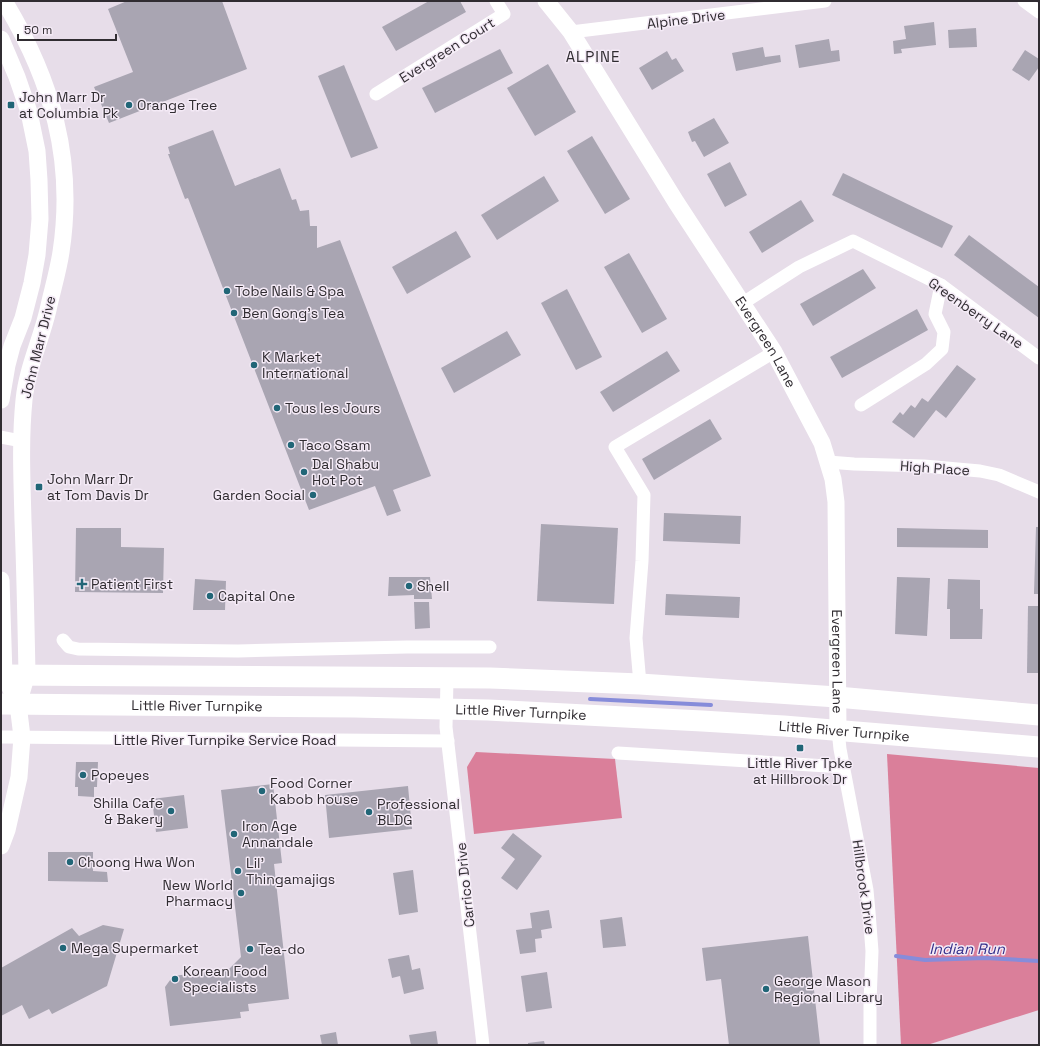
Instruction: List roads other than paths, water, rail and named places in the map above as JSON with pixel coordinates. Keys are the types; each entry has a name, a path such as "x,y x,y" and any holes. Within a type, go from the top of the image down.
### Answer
{"main road":[{"path":"3,675 490,678 640,684 837,697 1039,715"},
{"name":"Little River Turnpike","path":"10,704 64,706 446,709 702,720 1039,747"}],"street":[{"name":"John Marr Drive","path":"4,1 29,47 47,90 63,156 65,181 64,224 61,253 47,315 30,370 24,399 21,441 27,674 10,704"},
{"name":"Evergreen Court","path":"376,94 504,14 496,1"},
{"name":"Evergreen Lane","path":"546,1 571,32 676,202 774,352 822,443 833,479 836,502 838,730"},
{"name":"Alpine Drive","path":"571,32 825,1"},
{"path":"1024,1 1039,12"},
{"name":"John Marr Drive","path":"1,39 17,77 29,112 37,151 40,219 37,255 32,283 23,318 12,346 1,400"},
{"name":"Greenberry Lane","path":"743,303 799,267 853,241 941,285 1039,358"},
{"path":"861,405 926,364 942,349 944,332 935,314 941,285"},
{"path":"640,684 636,638 642,561 644,495 615,447 718,384 774,352"},
{"path":"1,437 21,441"},
{"name":"High Place","path":"828,462 924,466 980,471 999,475 1039,492"},
{"name":"John Marr Drive","path":"1,580 3,675 10,704 22,737 19,777 9,824 1,846"},
{"path":"63,640 66,644 73,648 101,649 238,651 407,647 490,648"},
{"name":"Carrico Drive","path":"447,678 446,709 448,741 483,1045"},
{"name":"Hillbrook Drive","path":"838,730 843,767 867,890 872,951 870,1045"},
{"name":"Little River Turnpike Service Road","path":"1,737 448,741"},
{"path":"618,753 843,767"}],"waterway":[{"path":"590,699 711,705"},
{"name":"Indian Run","path":"896,956 925,960 985,958 1039,961"}],"place":[{"name":"John Marr Dr at Columbia Pk","path":"11,105"},
{"name":"Orange Tree","path":"129,105"},
{"name":"Tobe Nails & Spa","path":"227,291"},
{"name":"Ben Gong’s Tea","path":"234,313"},
{"name":"K Market International","path":"254,365"},
{"name":"Tous les Jours","path":"277,408"},
{"name":"Taco Ssam","path":"291,445"},
{"name":"Dal Shabu Hot Pot","path":"304,472"},
{"name":"John Marr Dr at Tom Davis Dr","path":"39,487"},
{"name":"Garden Social","path":"313,495"},
{"name":"Patient First","path":"82,584"},
{"name":"Shell","path":"409,586"},
{"name":"Capital One","path":"210,596"},
{"name":"Little River Tpke at Hillbrook Dr","path":"800,748"},
{"name":"Popeyes","path":"83,775"},
{"name":"Food Corner Kabob house","path":"262,791"},
{"name":"Shilla Cafe & Bakery","path":"171,811"},
{"name":"Professional BLDG","path":"369,812"},
{"name":"Iron Age Annandale","path":"234,834"},
{"name":"Choong Hwa Won","path":"70,862"},
{"name":"Lil' Thingamajigs","path":"238,871"},
{"name":"New World Pharmacy","path":"241,893"},
{"name":"Mega Supermarket","path":"63,948"},
{"name":"Tea-do","path":"250,949"},
{"name":"Korean Food Specialists","path":"175,979"},
{"name":"George Mason Regional Library","path":"766,989"}],"district":[{"name":"ALPINE","path":"593,56"}]}
